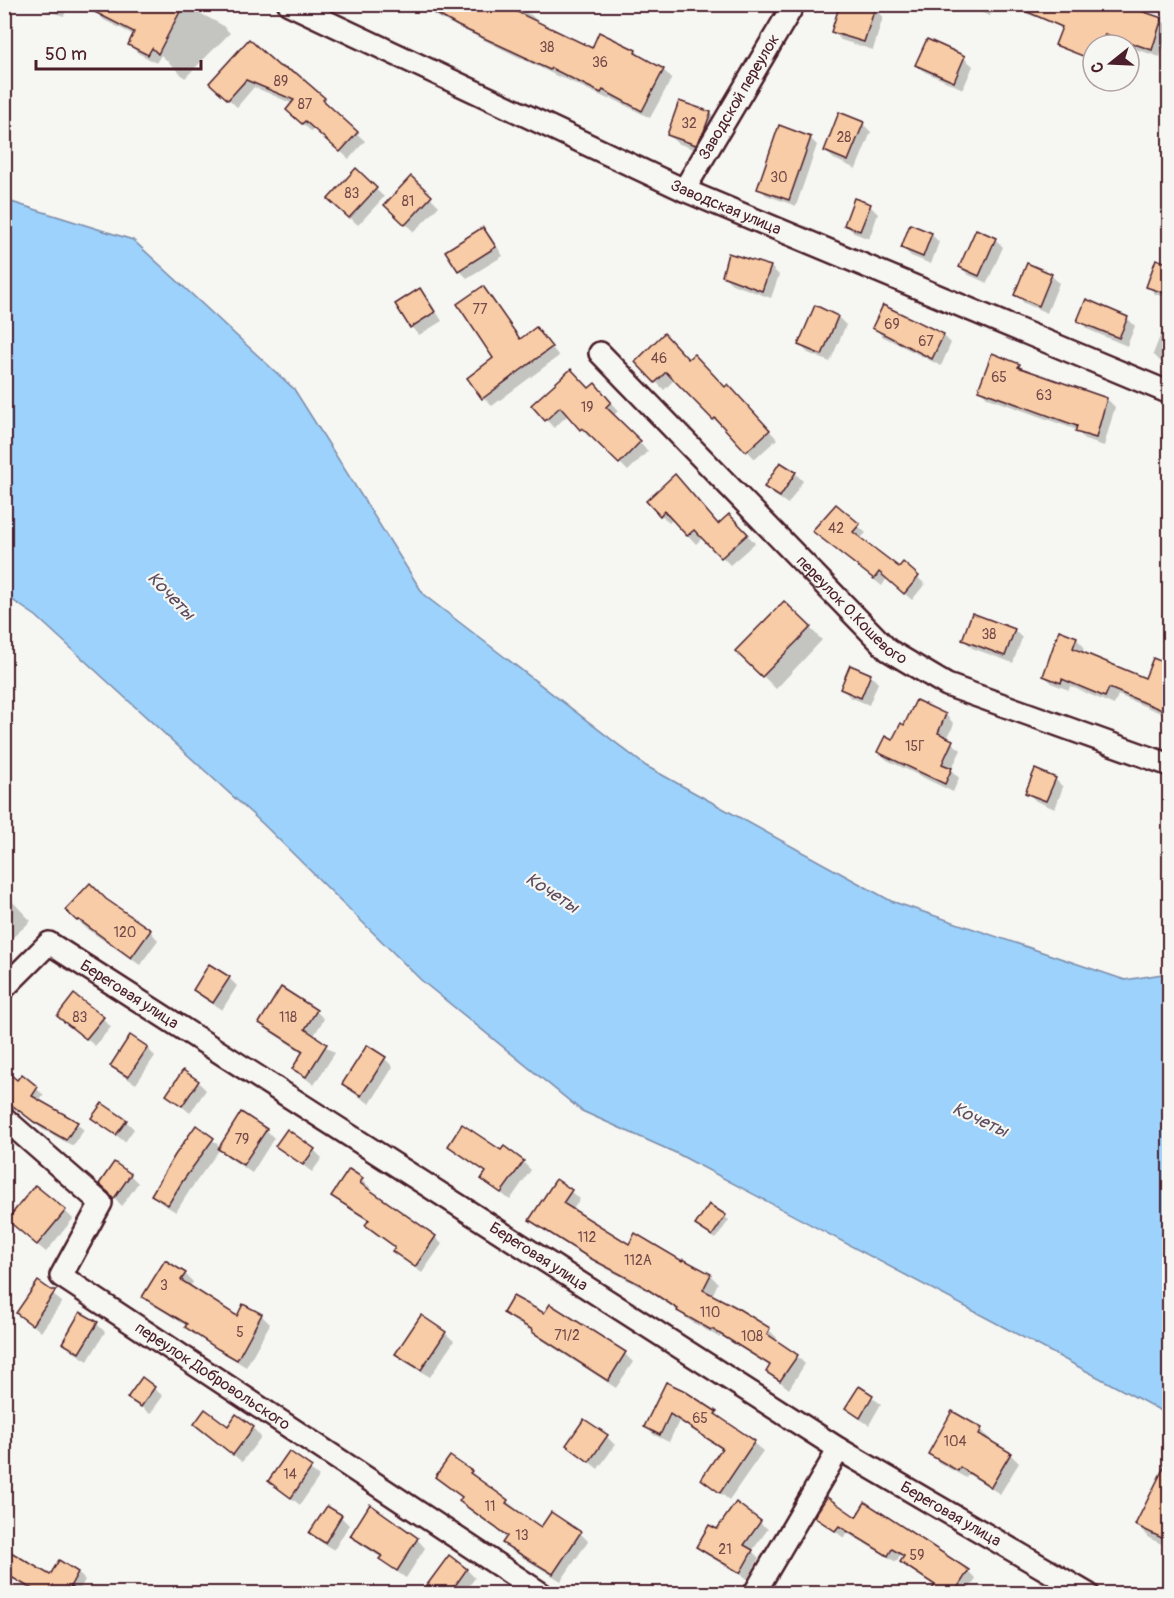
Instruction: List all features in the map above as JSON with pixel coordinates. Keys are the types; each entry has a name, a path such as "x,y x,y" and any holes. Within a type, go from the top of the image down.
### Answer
{"street":[{"name":"Заводская улица","path":"289,4 684,190 1170,393"},
{"name":"Заводской переулок","path":"684,190 794,4"},
{"name":"переулок О.Кошевого","path":"600,353 888,650 947,685 1170,765"},
{"name":"Береговая улица","path":"4,988 49,943 839,1449 1088,1593"},
{"name":"переулок Добровольского","path":"4,1118 101,1203 60,1276 542,1593"},
{"path":"754,1593 839,1449"}],"water":[{"name":"Кочеты","path":"5,200 133,240 294,389 424,595 646,766 891,901 1125,980 1169,973 1169,1415 676,1153 582,1111 422,981 263,824 36,616 5,595"}],"building":[{"path":"79,4 184,4 158,54 152,48 148,55 128,45 134,32"},
{"path":"419,4 518,4 515,11 592,48 599,32 636,50 635,53 664,69 642,111 603,90 601,93 551,68 550,70 526,59"},
{"path":"840,4 866,4 875,8 864,42 831,32"},
{"path":"1009,4 1121,4 1162,18 1152,50 1141,46 1141,33 1081,33 1081,55 1055,45 1062,27"},
{"path":"249,39 279,66 296,73 325,98 323,100 358,132 340,152 305,121 302,124 286,110 294,100 246,80 228,100 209,83"},
{"path":"927,39 965,56 954,82 915,65"},
{"path":"679,101 711,112 696,145 667,135"},
{"path":"839,112 864,122 848,161 824,151"},
{"path":"779,125 811,137 789,200 757,189"},
{"path":"356,168 377,188 349,218 328,199"},
{"path":"411,176 432,196 405,225 384,205"},
{"path":"854,198 871,204 860,231 844,225"},
{"path":"910,224 932,233 923,257 901,248"},
{"path":"483,227 496,247 458,271 445,251"},
{"path":"976,229 996,238 979,276 959,267"},
{"path":"728,253 771,266 762,291 722,276"},
{"path":"1156,259 1170,264 1170,295 1146,287"},
{"path":"1027,263 1052,274 1039,306 1014,295"},
{"path":"483,286 520,339 536,327 552,347 482,399 467,378 493,358 457,304"},
{"path":"420,288 435,312 410,328 395,304"},
{"path":"1086,299 1128,317 1119,338 1077,321"},
{"path":"815,305 838,316 822,355 798,345"},
{"path":"883,305 944,334 932,359 872,328"},
{"path":"664,333 688,359 694,354 725,387 728,384 770,430 746,452 715,418 713,420 666,372 655,383 635,362"},
{"path":"992,353 1020,364 1018,367 1107,398 1096,438 1075,432 1077,426 978,390"},
{"path":"571,369 589,388 595,383 611,402 606,407 641,441 619,464 582,428 580,430 560,407 545,421 531,405"},
{"path":"780,462 796,472 780,497 764,487"},
{"path":"675,474 718,524 729,514 748,534 721,558 694,530 687,536 664,511 660,516 646,501"},
{"path":"836,504 860,524 853,532 899,567 903,562 919,576 904,594 879,572 874,579 812,531"},
{"path":"784,601 811,627 762,677 735,651"},
{"path":"972,613 1015,629 1005,656 962,640"},
{"path":"1059,630 1077,637 1073,648 1145,678 1153,658 1170,665 1170,691 1162,710 1109,688 1105,697 1062,679 1061,683 1043,676"},
{"path":"850,665 871,674 861,698 840,689"},
{"path":"916,700 946,714 938,733 953,740 942,764 952,768 945,784 877,752 885,736 892,740 901,723 904,725"},
{"path":"1035,769 1056,778 1046,801 1025,793"},
{"path":"90,883 106,899 151,930 131,958 79,920 77,921 65,910"},
{"path":"209,964 230,977 213,1003 193,990"},
{"path":"281,987 317,1010 305,1029 327,1044 306,1077 292,1069 303,1051 259,1023"},
{"path":"74,994 104,1017 86,1039 57,1016"},
{"path":"130,1035 148,1047 128,1077 110,1066"},
{"path":"367,1045 386,1057 361,1096 342,1084"},
{"path":"4,1069 17,1080 22,1074 38,1087 32,1096 78,1122 66,1140 34,1122 4,1099"},
{"path":"183,1070 199,1081 182,1106 166,1095"},
{"path":"102,1103 127,1120 116,1135 91,1118"},
{"path":"241,1112 267,1129 243,1165 218,1149"},
{"path":"462,1124 501,1150 504,1146 524,1161 501,1193 481,1179 486,1172 448,1146"},
{"path":"196,1125 214,1138 168,1205 151,1195"},
{"path":"287,1129 315,1149 303,1165 275,1146"},
{"path":"114,1162 131,1174 113,1200 99,1184"},
{"path":"349,1169 363,1178 360,1183 436,1236 415,1267 392,1251 395,1247 365,1225 369,1220 331,1196"},
{"path":"556,1179 572,1190 563,1203 629,1244 635,1233 682,1261 683,1259 711,1274 703,1290 770,1328 767,1334 798,1355 780,1381 766,1372 770,1365 712,1329 677,1311 678,1309 641,1285 588,1257 529,1220"},
{"path":"35,1185 66,1210 37,1245 7,1220"},
{"path":"709,1204 726,1215 712,1236 695,1225"},
{"path":"165,1260 186,1273 181,1280 237,1316 243,1304 262,1314 237,1360 185,1327 187,1324 142,1297"},
{"path":"38,1281 51,1290 56,1290 32,1325 16,1313"},
{"path":"513,1296 544,1313 550,1304 626,1352 608,1381 532,1332 533,1330 503,1313"},
{"path":"80,1312 98,1322 79,1353 62,1343"},
{"path":"421,1315 446,1332 421,1370 395,1354"},
{"path":"142,1377 155,1387 141,1407 127,1398"},
{"path":"666,1382 717,1412 715,1414 755,1441 720,1493 701,1479 722,1448 670,1414 660,1435 644,1427"},
{"path":"859,1386 873,1395 860,1418 845,1408"},
{"path":"205,1409 228,1426 236,1414 254,1427 233,1455 194,1424"},
{"path":"952,1411 982,1428 979,1434 1011,1453 991,1487 960,1467 958,1471 928,1454"},
{"path":"584,1419 608,1435 589,1462 566,1445"},
{"path":"289,1451 312,1467 291,1498 268,1481"},
{"path":"1170,1455 1170,1542 1135,1525"},
{"path":"450,1456 508,1500 506,1503 541,1527 551,1512 581,1532 553,1574 502,1543 507,1536 459,1501 462,1497 435,1477"},
{"path":"827,1497 856,1517 865,1502 969,1570 954,1593 929,1593 935,1585 900,1562 904,1556 892,1549 888,1556 839,1526 835,1531 814,1517"},
{"path":"736,1502 761,1521 744,1545 753,1550 740,1573 696,1547 709,1525 717,1529"},
{"path":"370,1504 418,1538 397,1571 379,1559 382,1556 350,1536"},
{"path":"327,1506 342,1515 325,1543 309,1533"},
{"path":"4,1548 50,1575 59,1560 78,1572 70,1587 81,1593 39,1593 4,1573"},
{"path":"449,1555 467,1569 450,1593 421,1593"}]}
